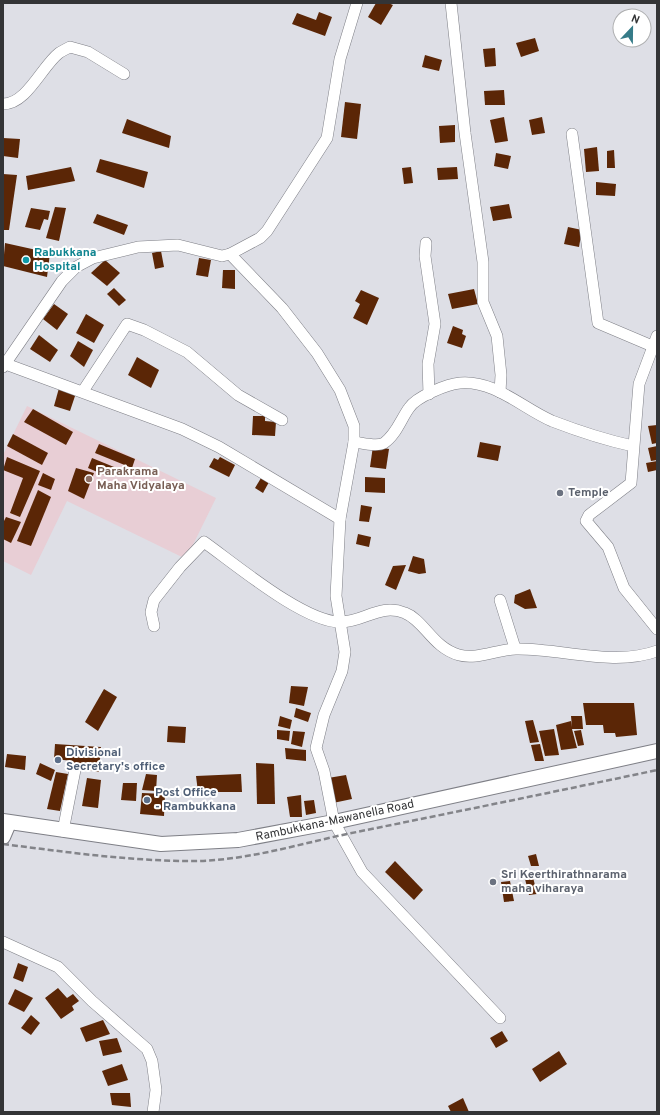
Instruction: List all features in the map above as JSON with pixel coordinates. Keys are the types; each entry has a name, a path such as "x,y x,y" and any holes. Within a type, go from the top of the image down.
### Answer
{"main road":[{"name":"Rambukkana-Mawanella Road","path":"5,822 161,844 188,844 238,840 334,822 657,751"},
{"path":"3,837 5,822"}],"street":[{"path":"340,519 219,447 182,429 83,391 4,364 62,281 76,267 93,258 138,247 178,245 222,256 230,254 260,238 267,231 327,138 340,59 357,3"},
{"path":"451,3 465,133 483,262 483,302 497,336 501,375 500,392"},
{"path":"3,104 9,104 28,90 58,53 70,48 88,52 124,74"},
{"path":"572,134 598,323 654,347"},
{"path":"426,243 425,256 435,324 428,364 429,394"},
{"path":"230,254 282,308 317,353 340,390 354,426 354,442 340,519 336,596 345,652 342,671 324,715 316,748 324,771 334,822 362,872 500,1018"},
{"path":"83,391 127,324 144,330 187,352 238,394 282,420"},
{"path":"657,336 639,384 631,482 589,515 586,520 608,547 624,588 657,628"},
{"path":"354,442 374,444 384,443 393,434 410,406 429,394 448,385 461,383 478,384 500,392 551,420 608,440 633,446"},
{"path":"154,626 151,612 154,600 180,567 204,542 294,606 324,620 340,623 351,622 372,612 390,610 405,612 414,618 435,642 458,655 466,656 515,648 616,657 644,656 657,651"},
{"path":"500,600 515,648"},
{"path":"63,831 75,770"},
{"path":"3,942 58,967 92,1001 147,1049 152,1061 156,1090 153,1112"}],"shaded area":[{"name":"Parakrama Maha Vidyalaya","path":"27,406 216,498 186,559 67,501 31,575 3,561 3,455"}],"building":[{"path":"376,3 388,3 393,5 381,25 368,17"},
{"path":"319,12 332,17 325,36 292,24 297,13 316,20"},
{"path":"535,38 539,51 521,57 516,43"},
{"path":"495,48 496,66 485,67 483,49"},
{"path":"425,55 442,60 439,71 422,67"},
{"path":"504,90 505,105 485,105 484,91"},
{"path":"345,102 361,104 357,139 341,137"},
{"path":"504,117 508,141 495,143 490,120"},
{"path":"542,117 545,133 532,135 529,120"},
{"path":"127,119 171,136 169,148 122,133"},
{"path":"455,125 455,142 440,143 439,126"},
{"path":"3,138 20,139 18,158 3,156"},
{"path":"597,147 599,171 586,172 584,149"},
{"path":"614,150 615,168 607,168 607,151"},
{"path":"496,153 511,156 508,169 494,166"},
{"path":"100,159 148,172 144,188 96,172"},
{"path":"71,167 75,181 28,190 26,176"},
{"path":"411,167 413,183 404,184 402,168"},
{"path":"457,167 458,179 438,180 437,168"},
{"path":"3,174 17,175 9,230 3,230"},
{"path":"596,182 616,184 615,196 596,195"},
{"path":"509,204 512,218 493,221 490,207"},
{"path":"55,207 66,208 59,241 46,238"},
{"path":"31,208 50,211 48,220 44,219 40,230 25,227"},
{"path":"97,214 128,225 124,235 93,223"},
{"path":"568,227 582,230 579,247 564,244"},
{"name":"Rabukkana Hospital","path":"5,243 50,253 47,277 3,266"},
{"path":"161,251 164,267 155,269 152,253"},
{"path":"199,258 211,260 208,277 196,275"},
{"path":"105,260 120,273 107,286 91,273"},
{"path":"223,270 235,270 235,289 222,288"},
{"path":"114,288 126,300 119,306 107,294"},
{"path":"474,289 478,304 452,309 448,294"},
{"path":"361,290 379,298 367,325 353,318 360,304 355,301"},
{"path":"54,304 68,314 57,330 43,319"},
{"path":"86,314 104,325 94,343 76,333"},
{"path":"453,326 463,330 462,334 466,336 462,348 447,343"},
{"path":"39,335 58,350 50,362 30,349"},
{"path":"78,341 93,350 84,367 70,356"},
{"path":"137,357 159,370 151,388 128,375"},
{"path":"59,388 76,393 70,411 54,406"},
{"path":"33,409 73,432 66,445 24,422"},
{"path":"253,416 265,416 265,421 276,422 275,436 252,435"},
{"path":"657,425 657,443 652,444 648,426"},
{"path":"13,434 48,453 42,465 7,446"},
{"path":"480,442 501,446 498,461 477,457"},
{"path":"99,444 135,459 132,468 95,453"},
{"path":"373,446 389,449 386,469 370,467"},
{"path":"657,446 657,460 651,461 648,448"},
{"path":"7,457 40,471 20,517 10,513 23,478 3,470"},
{"path":"220,457 235,465 229,477 209,467 214,458 218,460"},
{"path":"92,458 114,467 109,477 88,468"},
{"path":"657,461 657,470 648,472 646,463"},
{"path":"76,468 94,473 84,499 68,491"},
{"path":"43,473 55,479 51,490 38,485"},
{"path":"365,477 385,478 385,493 365,492"},
{"path":"261,478 269,482 263,493 255,488"},
{"path":"38,490 51,497 31,546 17,541"},
{"path":"361,505 372,507 369,522 359,521"},
{"path":"6,517 21,522 11,543 3,539 3,523"},
{"path":"358,534 371,537 369,547 356,544"},
{"path":"413,556 424,559 426,573 419,574 408,571"},
{"path":"406,565 396,590 385,585 393,566"},
{"path":"530,589 537,608 525,609 514,603 515,595"},
{"path":"291,686 308,687 304,706 289,703"},
{"path":"104,689 117,697 98,731 85,722"},
{"path":"583,703 634,703 637,735 616,737 615,733 604,733 603,725 586,725"},
{"path":"296,708 311,713 308,722 294,717"},
{"path":"280,716 292,720 290,729 278,726"},
{"path":"571,716 582,716 583,729 572,729 577,748 561,750 556,725 571,721 572,727"},
{"path":"533,720 539,742 530,743 525,721"},
{"path":"168,726 186,727 185,743 167,742"},
{"path":"554,729 559,755 545,756 539,731"},
{"path":"277,730 290,731 289,741 277,739"},
{"path":"581,730 584,745 578,746 574,731"},
{"path":"293,731 305,732 302,747 291,744"},
{"path":"55,744 101,747 99,772 72,767 73,761 54,759"},
{"path":"540,744 544,761 535,761 531,745"},
{"path":"285,748 306,750 306,761 286,759"},
{"path":"7,754 26,756 25,770 5,767"},
{"path":"40,763 55,770 51,781 36,774"},
{"path":"256,763 274,764 275,804 257,804"},
{"path":"56,772 68,774 60,811 47,809"},
{"path":"146,774 157,775 156,791 142,790"},
{"path":"241,774 242,792 198,792 196,776"},
{"path":"346,775 352,799 333,803 328,778"},
{"path":"87,778 101,780 98,808 82,806"},
{"path":"123,783 137,783 136,801 121,800"},
{"path":"142,793 165,794 164,816 140,814"},
{"path":"301,795 302,817 290,817 287,797"},
{"path":"314,800 316,813 306,815 304,801"},
{"path":"536,854 539,866 531,866 528,856"},
{"path":"395,861 423,890 414,900 385,872"},
{"path":"533,877 537,894 529,895 525,879"},
{"path":"510,881 514,901 504,902 501,882"},
{"path":"18,963 28,967 23,982 13,978"},
{"path":"58,988 67,998 73,994 79,1001 72,1006 74,1010 61,1019 45,998"},
{"path":"15,989 33,998 24,1012 8,1004"},
{"path":"31,1015 40,1023 31,1035 21,1028"},
{"path":"103,1020 110,1034 86,1042 80,1028"},
{"path":"502,1031 508,1041 496,1048 490,1038"},
{"path":"117,1038 122,1052 103,1056 99,1041"},
{"path":"559,1051 567,1064 540,1082 532,1069"},
{"path":"122,1064 128,1080 108,1086 102,1071"},
{"path":"110,1093 130,1093 131,1107 112,1105"},
{"path":"463,1098 469,1112 451,1112 448,1106"}],"railway":[{"path":"3,844 98,856 168,861 231,858 270,852 347,834 657,770"}],"place":[{"name":"Rabukkana Hospital","path":"26,260"},
{"name":"Parakrama Maha Vidyalaya","path":"89,479"},
{"name":"Temple","path":"560,493"},
{"name":"Divisional Secretary's office","path":"58,760"},
{"name":"Post Office - Rambukkana","path":"147,800"},
{"name":"Sri Keerthirathnarama maha viharaya","path":"493,882"}]}
